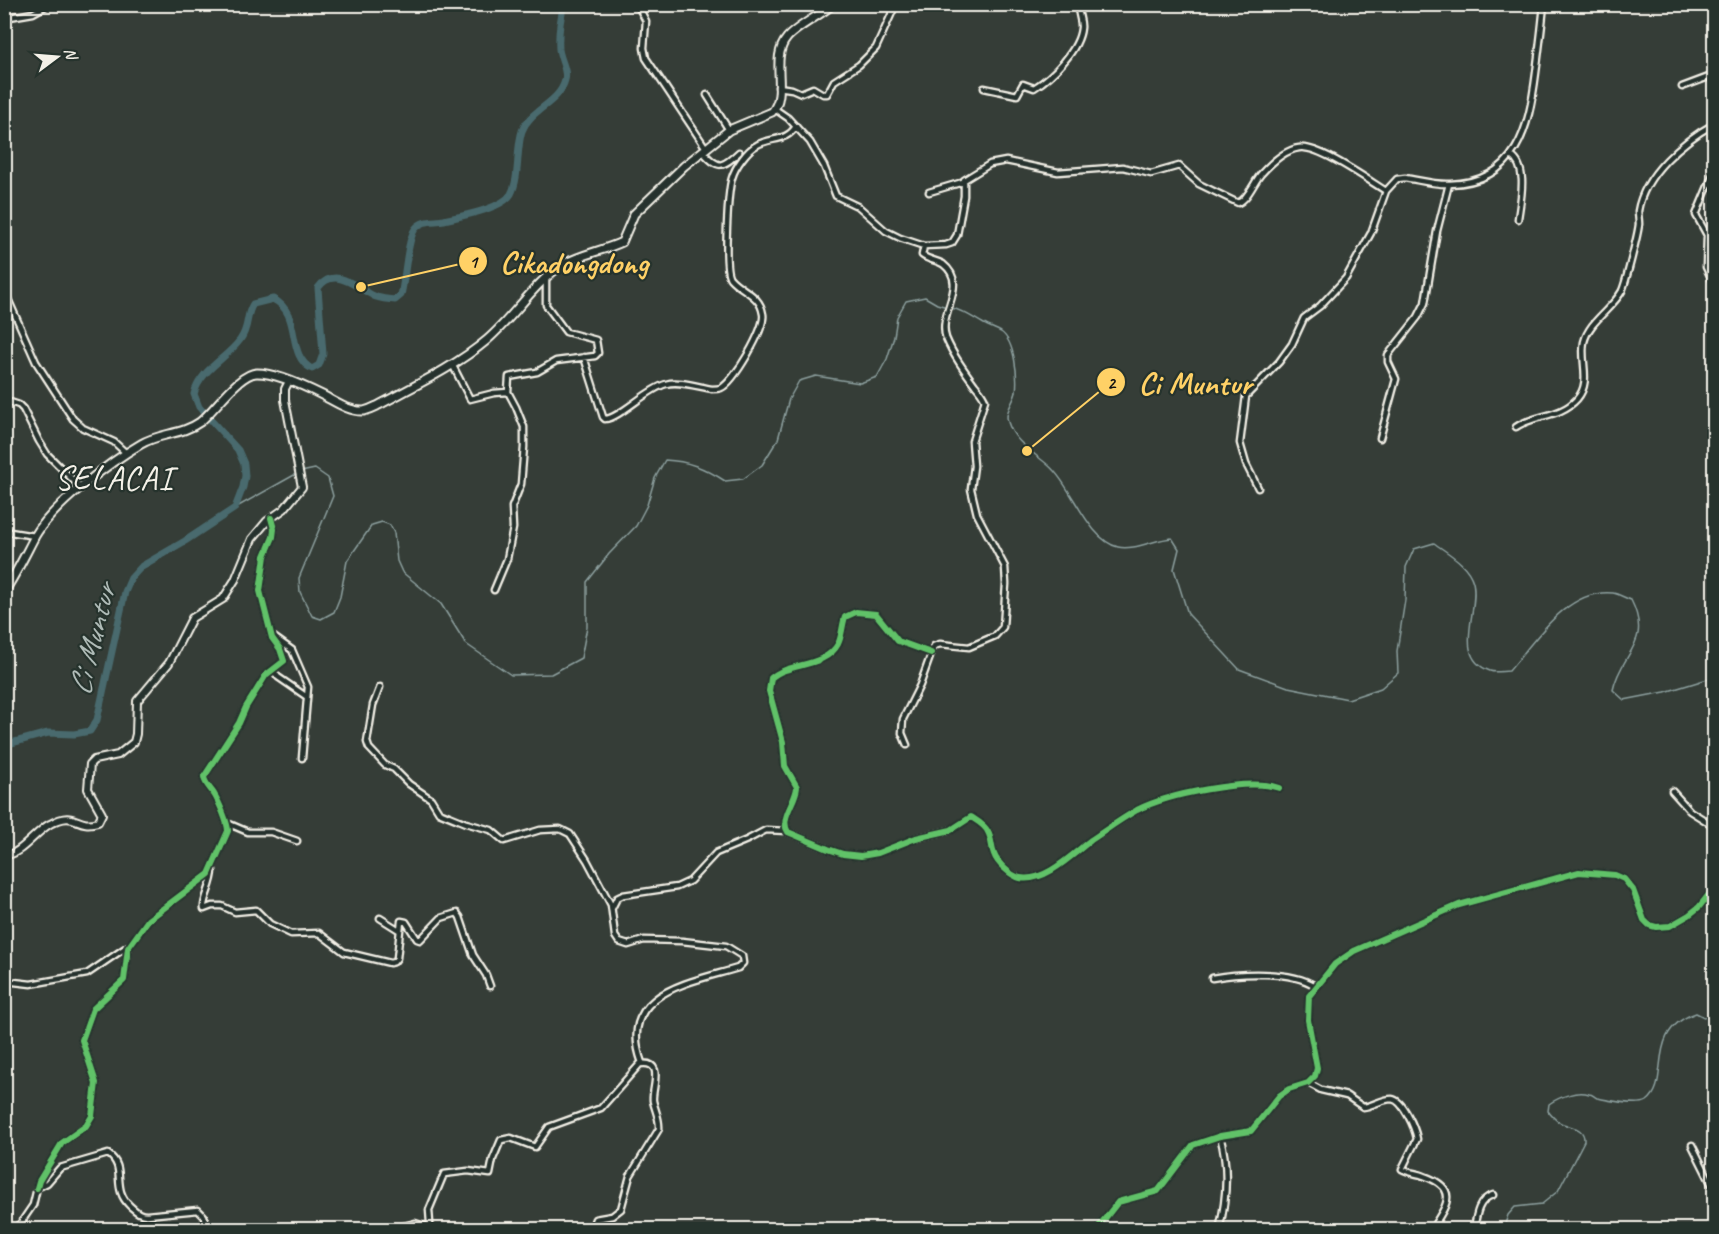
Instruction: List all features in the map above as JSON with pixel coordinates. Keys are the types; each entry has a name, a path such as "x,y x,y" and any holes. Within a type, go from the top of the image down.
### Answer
{"highway":[{"path":"4,592 18,572 35,536 57,510 81,488 126,453 154,437 187,430 202,420 234,386 250,374 259,373 289,381 341,405 363,411 377,406 452,364 487,341 546,279 570,261 622,242 634,214 704,150 729,130 765,116 775,109 778,97 780,51 786,39 833,4"}],"main road":[{"path":"4,855 10,856 16,853 41,829 61,818 69,817 89,824 98,822 102,814 88,789 90,764 97,759 118,755 134,742 137,701 169,663 192,618 223,599 235,580 252,539 302,487 285,400 285,389 289,381"}],"street":[{"path":"4,18 31,14 49,4"},
{"path":"637,4 646,21 644,48 646,58 712,162 719,166 725,164 739,152"},
{"path":"778,87 792,88 801,93 813,88 827,94 834,81 859,65 876,48 896,4"},
{"path":"984,88 1017,95 1024,84 1034,88 1051,76 1078,39 1081,26 1077,4"},
{"path":"1258,488 1246,464 1240,443 1244,399 1250,390 1279,362 1292,344 1304,318 1320,306 1346,278 1371,234 1386,191 1397,179 1401,177 1449,184 1476,180 1489,175 1511,156 1522,137 1530,112 1544,4"},
{"path":"1682,87 1714,75"},
{"path":"707,95 729,130"},
{"path":"775,109 796,126 818,155 834,193 839,199 859,207 892,234 924,246 948,245 956,238 965,193 963,182"},
{"path":"1516,427 1525,422 1555,414 1573,403 1579,396 1585,383 1585,340 1591,328 1622,291 1639,226 1638,211 1643,195 1673,153 1714,124"},
{"path":"584,357 605,419 611,418 666,383 712,389 719,389 725,385 741,365 764,320 757,300 734,281 726,271 730,181 734,171 754,147 792,134 796,126"},
{"path":"929,192 963,182 975,171 1001,161 1012,161 1058,171 1122,167 1151,174 1179,166 1205,187 1236,202 1241,202 1270,165 1292,150 1304,148 1330,158 1386,191"},
{"path":"1511,156 1518,164 1521,176 1518,219"},
{"path":"1714,172 1696,215 1707,235 1706,267 1714,284"},
{"path":"1380,438 1396,379 1388,362 1388,355 1418,317 1425,303 1437,231 1449,184"},
{"path":"907,745 902,733 903,718 920,686 931,653 938,644 969,647 1000,633 1003,627 1006,584 1005,567 979,520 972,495 974,466 972,441 986,400 968,372 954,356 945,336 944,322 955,289 954,280 942,264 922,255 924,246"},
{"path":"494,590 503,571 511,540 512,507 520,486 524,445 524,427 508,393 508,379 510,376 537,372 556,361 598,354 597,341 566,332 546,305 546,279"},
{"path":"4,290 36,362 73,419 82,428 114,442 126,453"},
{"path":"452,364 470,399 494,393 508,393"},
{"path":"4,399 20,405 47,454 81,488"},
{"path":"16,1230 33,1205 39,1181 62,1143 86,1126 92,1116 96,1083 82,1044 82,1037 94,1007 124,980 127,951 130,944 152,916 204,879 213,867 228,831 227,823 215,796 204,782 204,775 240,723 246,706 266,675 282,664 281,651 271,635 260,591 265,556 273,537 274,529 271,519"},
{"path":"4,531 35,536"},
{"path":"788,832 785,823 797,787 786,766 783,742 769,691 771,678 780,672 819,659 833,651 839,642 845,617 852,613 876,614 898,641 931,653"},
{"path":"271,635 292,650 308,687 302,758"},
{"path":"273,670 278,677 307,697"},
{"path":"380,687 373,705 367,744 385,765 432,799 440,812 491,830 504,841 540,830 556,829 570,834 587,860 612,908 616,939 626,945 645,940 682,941 731,948 744,959 744,963 738,969 672,988 650,1002 642,1014 636,1035 638,1052 642,1063 653,1069 656,1074 652,1098 659,1129 630,1176 621,1209 612,1216 595,1219 591,1230"},
{"path":"612,908 620,896 672,889 688,883 716,853 766,830 788,832 843,854 861,856 878,853 916,838 951,830 971,817 988,832 994,855 999,862 1023,878 1037,876 1059,866 1112,826 1148,805 1239,784 1268,785 1279,788"},
{"path":"1672,791 1690,811 1714,826"},
{"path":"227,823 248,832 272,832 297,841"},
{"path":"213,867 213,882 204,902 204,909 222,906 235,912 256,910 270,924 289,934 320,933 346,953 390,963 397,958 400,923 404,921 420,940 441,918 457,913 472,955 486,975 490,986"},
{"path":"1096,1230 1118,1202 1158,1191 1189,1149 1198,1143 1220,1136 1251,1131 1279,1096 1288,1089 1308,1083 1313,1079 1317,1072 1307,1005 1309,996 1335,964 1347,955 1450,908 1574,873 1615,875 1624,879 1633,890 1644,920 1656,927 1670,926 1689,915 1699,907 1714,888"},
{"path":"380,918 399,930"},
{"path":"14,982 31,984 87,974 130,944"},
{"path":"1212,978 1253,974 1302,980 1315,986"},
{"path":"350,1230 400,1227 414,1223 428,1227 429,1210 444,1174 468,1171 490,1174 501,1140 511,1138 535,1147 549,1127 601,1108 642,1063"},
{"path":"1308,1083 1321,1090 1347,1096 1364,1107 1389,1099 1401,1104 1417,1138 1402,1169 1426,1177 1443,1186 1448,1193 1446,1206 1431,1230"},
{"path":"1219,1230 1227,1177 1220,1136"},
{"path":"1692,1145 1714,1189"},
{"path":"38,1188 46,1183 60,1167 108,1154 118,1165 122,1197 138,1213 147,1215 198,1210 203,1214 207,1230"},
{"path":"1474,1230 1481,1202 1493,1195"}],"waterway":[{"path":"4,745 48,733 74,734 90,731 97,720 125,592 131,578 142,566 235,508 243,487 244,464 238,450 199,407 194,394 202,378 240,340 253,304 273,299 282,306 288,314 299,354 304,363 312,369 319,365 323,354 318,288 324,282 338,278 374,296 395,300 401,295 410,242 418,226 425,222 444,220 490,208 511,194 516,180 522,131 531,117 557,95 565,80 559,43 564,4"},
{"name":"Ci Muntur","path":"301,472 315,469 328,478 333,496 299,578 300,592 312,616 321,619 334,612 340,597 347,561 372,525 382,522 390,525 394,533 397,561 402,572 441,604 466,644 511,675 551,674 581,658 587,627 587,582 609,554 636,526 647,505 655,478 665,460 696,466 725,481 743,479 762,465 778,439 789,399 799,381 816,376 860,383 877,377 887,359 897,317 906,301 925,297 947,307"},
{"name":"Ci Muntur","path":"952,308 1001,332 1010,343 1017,385 1007,418 1015,435 1057,474 1097,534 1107,542 1124,548 1172,538 1179,549 1174,569 1188,614 1239,669 1288,687 1348,699 1381,688 1398,673 1397,651 1405,600 1406,567 1414,549 1434,543 1457,560 1471,576 1474,593 1469,644 1478,664 1490,671 1509,671 1541,632 1567,608 1581,599 1596,594 1613,593 1631,600 1639,627 1637,638 1622,666 1613,690 1624,700 1665,692 1714,677"},
{"name":"Ci Muntur","path":"235,508 296,474"},
{"path":"1503,1230 1508,1215 1515,1207 1542,1204 1558,1191 1584,1141 1584,1136 1579,1130 1553,1117 1548,1111 1549,1104 1579,1093 1623,1102 1643,1103 1647,1101 1654,1093 1658,1082 1664,1044 1670,1032 1680,1021 1696,1013 1708,1019 1714,1019"}],"cycle path":[{"path":"37,1188 62,1143 86,1126 92,1116 96,1083 82,1040 93,1009 124,980 128,948 148,920 209,874 228,831 221,807 204,777 239,723 266,675 284,661 280,649 272,638 260,591 265,556 273,537 274,529 271,518"},
{"path":"931,653 898,641 876,614 856,612 845,617 838,644 832,652 816,661 787,669 771,678 769,691 783,742 785,766 797,787 785,821 788,832 843,854 861,856 878,853 916,838 951,830 971,817 987,830 994,854 1001,865 1016,877 1030,878 1049,872 1091,840 1150,804 1228,786 1265,785 1279,788"},
{"path":"1096,1230 1118,1202 1158,1191 1193,1145 1220,1136 1251,1131 1279,1096 1289,1089 1308,1083 1315,1076 1317,1068 1308,1020 1309,996 1335,964 1354,951 1459,905 1579,872 1615,875 1624,879 1633,890 1644,920 1656,927 1670,926 1689,915 1699,907 1714,888"}],"place":[{"name":"Cikadongdong","path":"361,287"},
{"name":"Ci Muntur","path":"1027,451"}],"district":[{"name":"SELACAI","path":"114,478"}]}
